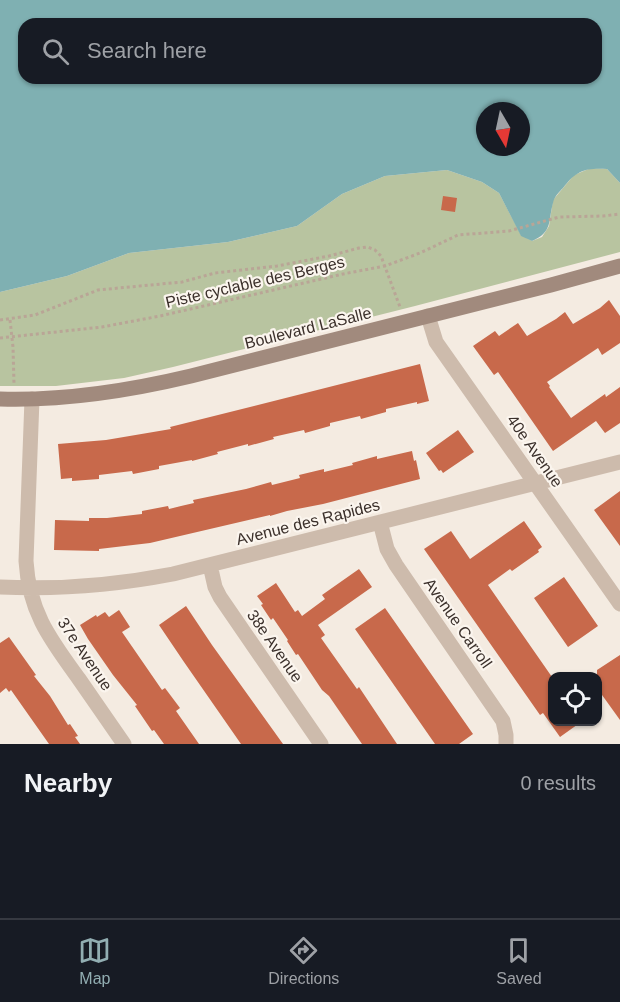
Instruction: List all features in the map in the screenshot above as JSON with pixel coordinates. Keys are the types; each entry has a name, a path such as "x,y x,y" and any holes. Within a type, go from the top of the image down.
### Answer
{"main road":[{"name":"Boulevard LaSalle","path":"0,399 83,396 138,388 620,266"}],"street":[{"name":"40e Avenue","path":"428,316 436,342 620,604"},
{"name":"37e Avenue","path":"32,399 26,561 29,588 37,612 49,636 124,744"},
{"name":"Avenue des Rapides","path":"0,587 56,588 110,585 164,576 620,462"},
{"name":"Avenue Carroll","path":"380,522 387,549 396,565 503,721 507,735 506,744"},
{"name":"38e Avenue","path":"210,565 220,597 321,744"}],"path":[{"name":"Piste cyclable des Berges","path":"0,338 114,325 385,266 420,254 458,235 509,231 559,217 619,214"},
{"path":"0,320 35,315 98,290 182,282 215,273 277,266 368,247 381,256 401,310"},
{"path":"10,320 14,386"}],"green space":[{"path":"591,168 607,169 620,183 620,252 415,306 124,378 56,386 0,386 0,292 67,276 129,253 228,242 297,226 342,194 385,176 447,170 482,182 499,193 521,235 532,241 542,237 549,226 553,200 574,175"}],"water":[{"path":"0,0 620,0 620,183 607,169 587,170 577,174 554,199 547,230 539,238 532,241 521,236 499,193 482,182 447,170 385,176 342,194 297,226 228,242 129,253 67,276 0,292"}],"building":[{"path":"443,196 457,198 455,212 441,210"},
{"path":"609,300 620,316 620,343 602,355 598,348 547,382 571,418 605,394 606,397 620,387 620,423 605,433 596,421 553,451 498,372 494,375 473,346 495,331 499,336 518,323 527,336 565,312 573,324"},
{"path":"420,364 429,401 386,409 386,412 361,419 360,416 330,423 330,426 305,433 304,430 273,437 274,439 217,452 218,454 192,461 159,466 159,469 133,474 132,471 99,475 99,479 72,481 72,478 61,479 58,444 106,440 171,429 170,427"},
{"path":"458,430 474,452 443,473 426,453"},
{"path":"412,451 420,479 323,504 150,543 99,549 99,551 54,550 55,520 89,521 89,518 142,514 142,511 168,506 169,509 194,503 193,500 271,482 272,485 324,469 324,472 353,465 352,463 377,456 377,459"},
{"path":"620,491 620,546 594,510"},
{"path":"524,521 542,547 538,550 539,552 512,571 510,569 488,585 549,672 548,720 543,713 540,715 424,549 451,531 470,559"},
{"path":"359,569 372,587 318,625 325,635 321,638 357,689 359,687 397,744 362,744 298,654 296,655 273,618 271,620 257,596 276,583 295,612 298,610 302,616 325,599 322,595"},
{"path":"564,577 598,626 568,647 534,598"},
{"path":"186,606 283,744 241,744 159,625"},
{"path":"385,608 473,734 459,744 435,744 355,629"},
{"path":"119,610 130,627 122,632 162,690 165,688 180,708 176,711 199,744 164,744 154,730 152,731 135,706 137,705 113,675 80,625 96,615 97,617 105,612 109,617"},
{"path":"9,637 68,725 70,724 78,736 75,737 80,744 49,744 11,690 9,692 6,688 0,693 0,643"},
{"path":"620,655 620,720 602,695 602,672 597,672"},
{"path":"552,726 575,726 560,737"}]}
